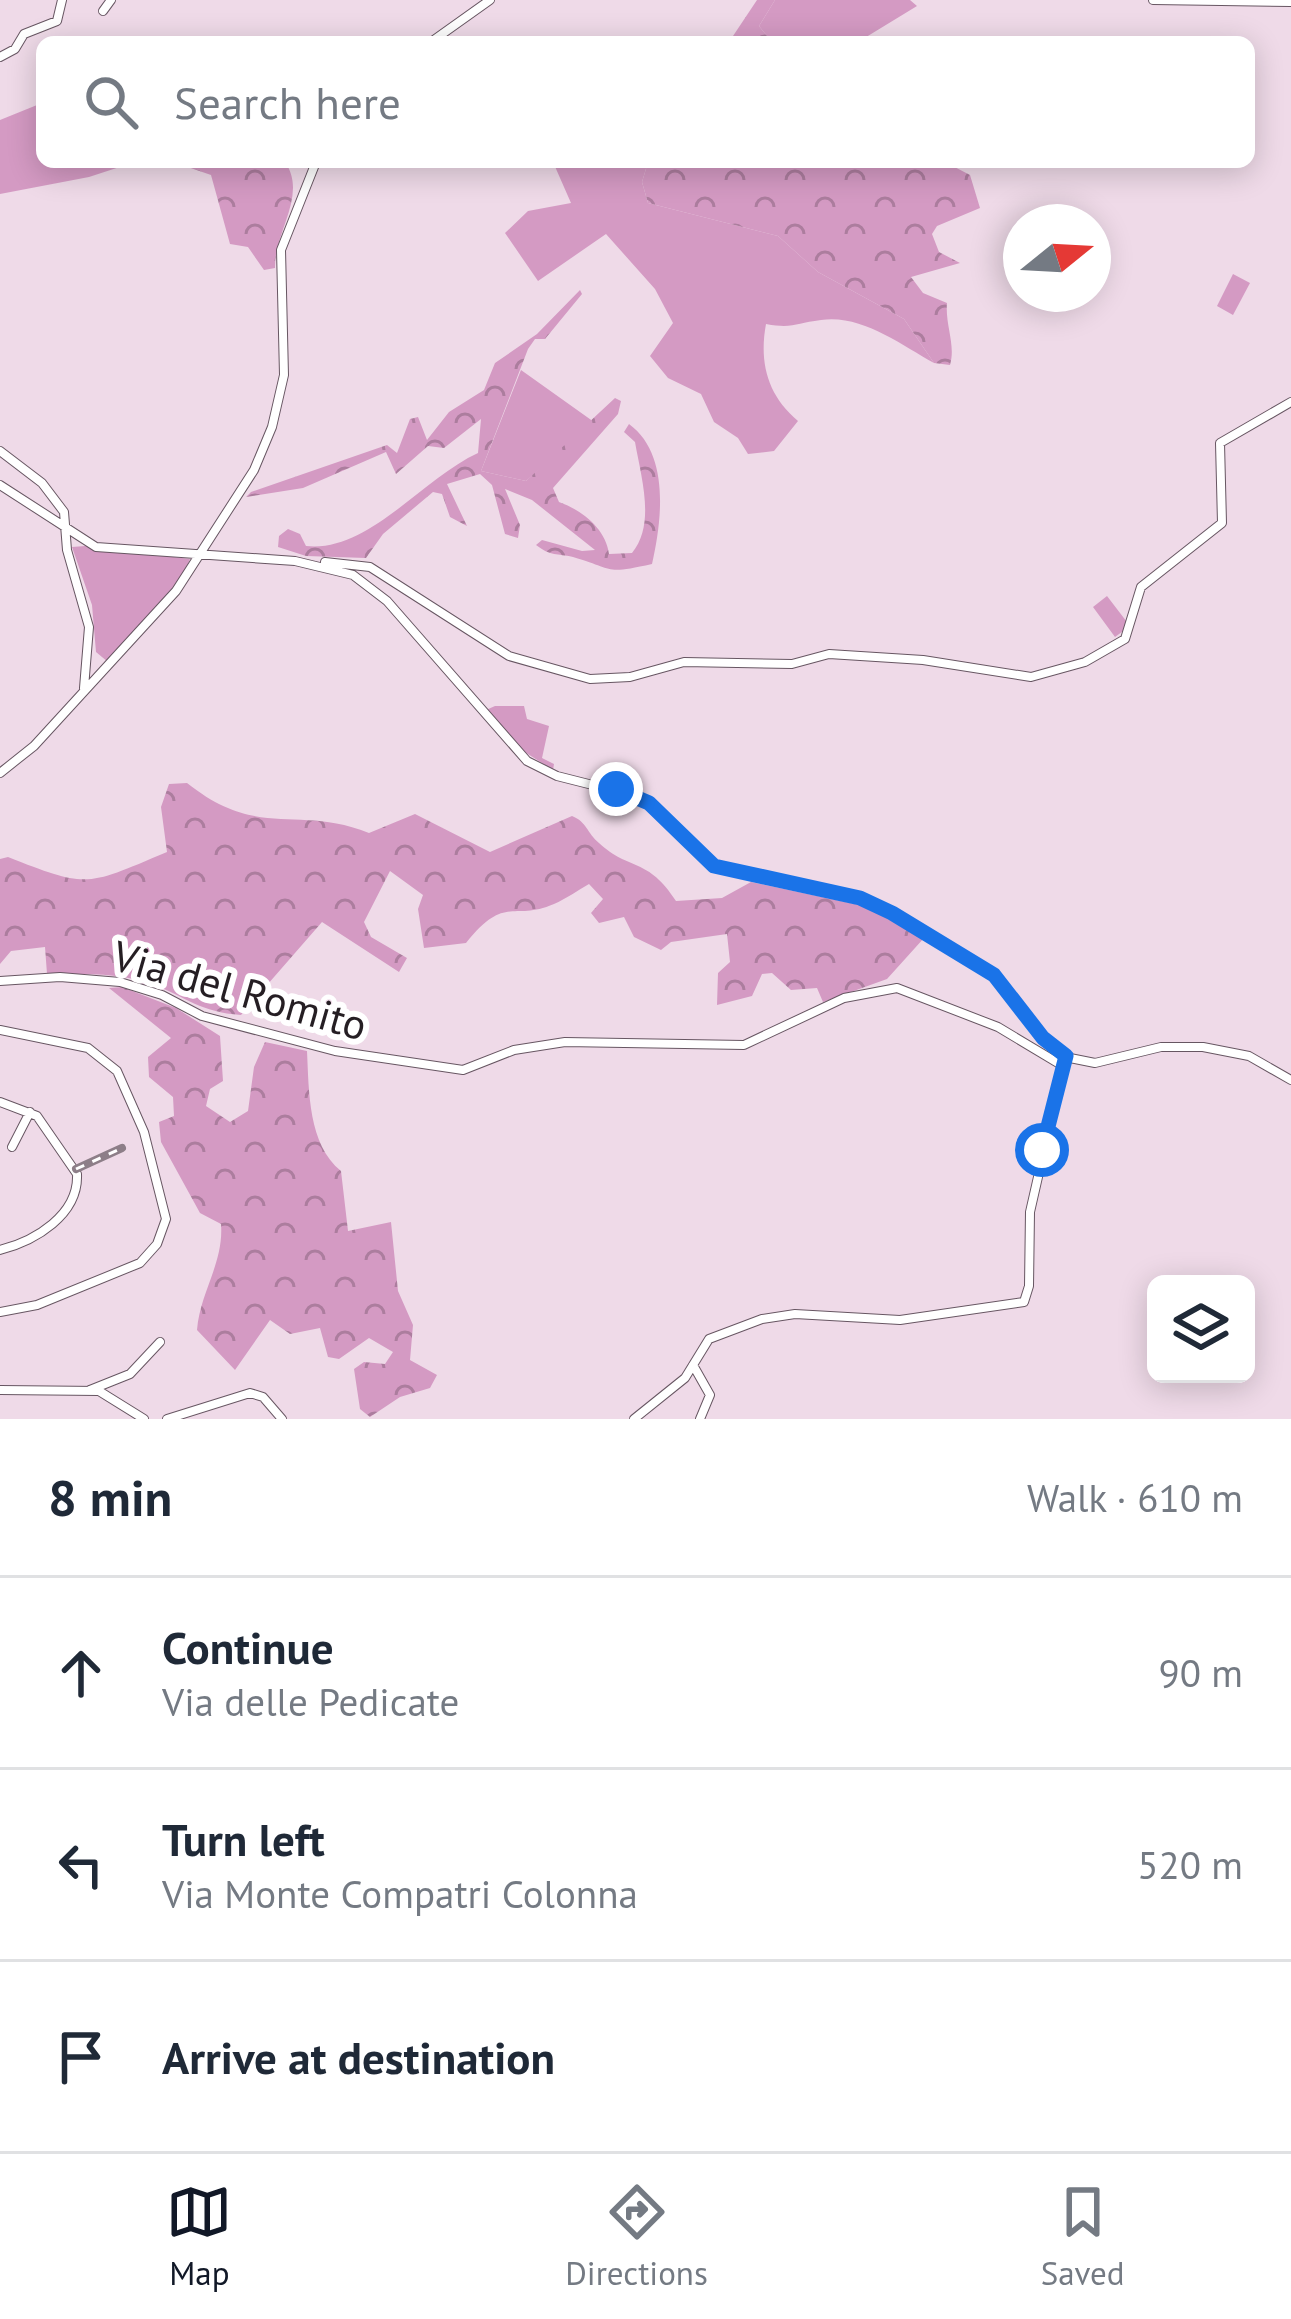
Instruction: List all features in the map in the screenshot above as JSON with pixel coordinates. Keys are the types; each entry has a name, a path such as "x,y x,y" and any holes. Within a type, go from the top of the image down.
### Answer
{"street":[{"path":"0,59 22,35 57,21 62,0"},
{"path":"103,10 111,0"},
{"path":"439,36 490,0"},
{"path":"1153,0 1291,2"},
{"path":"0,773 34,746 176,591 248,480 275,416 286,354 280,254 314,168"},
{"path":"0,485 98,548 316,564 342,561 370,567 498,650 579,678 620,679 684,662 792,664 829,654 1037,676 1094,658 1123,641 1134,625 1142,586 1221,525 1221,441 1291,402"},
{"path":"0,451 49,491 63,510 89,627 84,691"},
{"path":"316,564 353,575 382,596 531,764 646,800 714,866 860,898 892,913 994,975 1064,1061 1093,1063 1165,1046 1203,1047 1249,1056 1291,1080"},
{"name":"Via del Romito","path":"0,981 120,982 162,995 202,1016 335,1051 463,1070 514,1050 565,1042 741,1045 839,1000 897,988 998,1027 1064,1061"},
{"path":"0,1030 88,1048 117,1071 144,1132 166,1219 157,1244 140,1263 37,1306 0,1312"},
{"path":"634,1419 680,1384 709,1339 777,1315 902,1320 1024,1302 1030,1212 1064,1061"},
{"path":"0,1102 30,1112 77,1174 76,1192 49,1227 0,1250"},
{"path":"12,1147 30,1112"},
{"path":"91,1390 130,1374 160,1342"},
{"path":"693,1365 710,1392 710,1405 700,1419"},
{"path":"0,1390 91,1390 118,1398 144,1419"},
{"path":"167,1419 252,1394 265,1399 282,1419"}],"green space":[{"path":"757,0 775,0 759,26 767,36 733,36"},
{"path":"775,0 910,0 917,6 868,36 767,36 759,26"},
{"path":"36,105 36,168 117,168 0,194 0,120"},
{"path":"191,168 288,168 292,201 275,268 264,270 248,247 230,244 211,175"},
{"path":"556,168 646,168 642,182 648,203 778,236 818,272 904,319 934,363 880,332 851,322 766,324 768,377 779,400 798,421 774,451 748,454 738,438 714,422 701,394 668,378 650,356 673,323 655,289 606,234 538,281 505,233 528,211 571,203"},
{"path":"646,168 957,168 970,175 980,208 937,226 932,234 939,252 960,263 911,277 923,293 947,303 950,365 934,363 904,319 818,272 778,236 648,203 642,182"},
{"path":"1233,274 1250,283 1233,315 1217,306"},
{"path":"580,290 582,294 545,339 535,339 528,349 481,471 526,481 615,398 621,401 618,414 553,488 559,502 598,529 609,554 632,553 643,528 645,500 635,442 624,432 629,424 642,437 657,470 660,508 652,564 610,569 546,551 536,545 542,540 595,550 532,500 505,489 520,525 518,538 505,534 492,485 480,474 447,484 467,526 450,517 442,494 433,492 383,534 366,558 306,556 278,547 279,536 288,529 300,534 306,546 329,545 373,526 478,453 481,419 444,448 428,446 396,474 386,452 303,488 246,497 251,492 387,445 397,453 410,419 418,417 427,440 449,412 484,390 495,363 537,334"},
{"path":"521,370 594,422 526,481 481,471"},
{"path":"72,547 190,559 183,576 108,662 96,652 92,605"},
{"path":"1107,596 1130,626 1115,637 1093,607"},
{"path":"524,706 527,719 549,726 542,758 554,764 553,770 520,749 486,710"},
{"path":"187,783 236,811 320,821 369,833 415,814 490,852 572,816 610,852 656,877 676,901 722,898 751,882 878,909 924,938 887,979 823,1002 817,988 791,990 772,973 762,974 752,996 717,1005 718,973 730,962 727,934 671,942 661,950 634,937 624,917 599,923 591,913 603,899 589,884 540,909 501,913 466,943 424,948 418,909 423,895 390,871 364,922 371,937 407,958 399,972 322,922 241,1015 204,1008 126,977 47,974 45,947 11,951 0,964 0,859 8,857 56,874 88,879 140,863 167,852 161,807 169,784"},
{"path":"122,987 176,1008 220,1036 223,1081 210,1089 206,1106 230,1122 248,1111 254,1067 265,1042 307,1051 312,1116 322,1147 341,1171 348,1231 391,1222 398,1291 413,1325 410,1360 437,1375 430,1388 400,1397 370,1417 360,1409 354,1369 364,1362 385,1364 393,1352 369,1338 339,1359 328,1357 320,1328 290,1334 270,1320 235,1370 197,1330 219,1252 221,1224 200,1213 161,1142 159,1122 174,1116 173,1097 149,1077 148,1057 171,1038 109,988"}],"railway":[{"path":"76,1169 122,1148"}],"route":[{"path":"616,789 649,803 694,852 714,866 872,903 994,975 1043,1038 1066,1056 1042,1150"}]}
